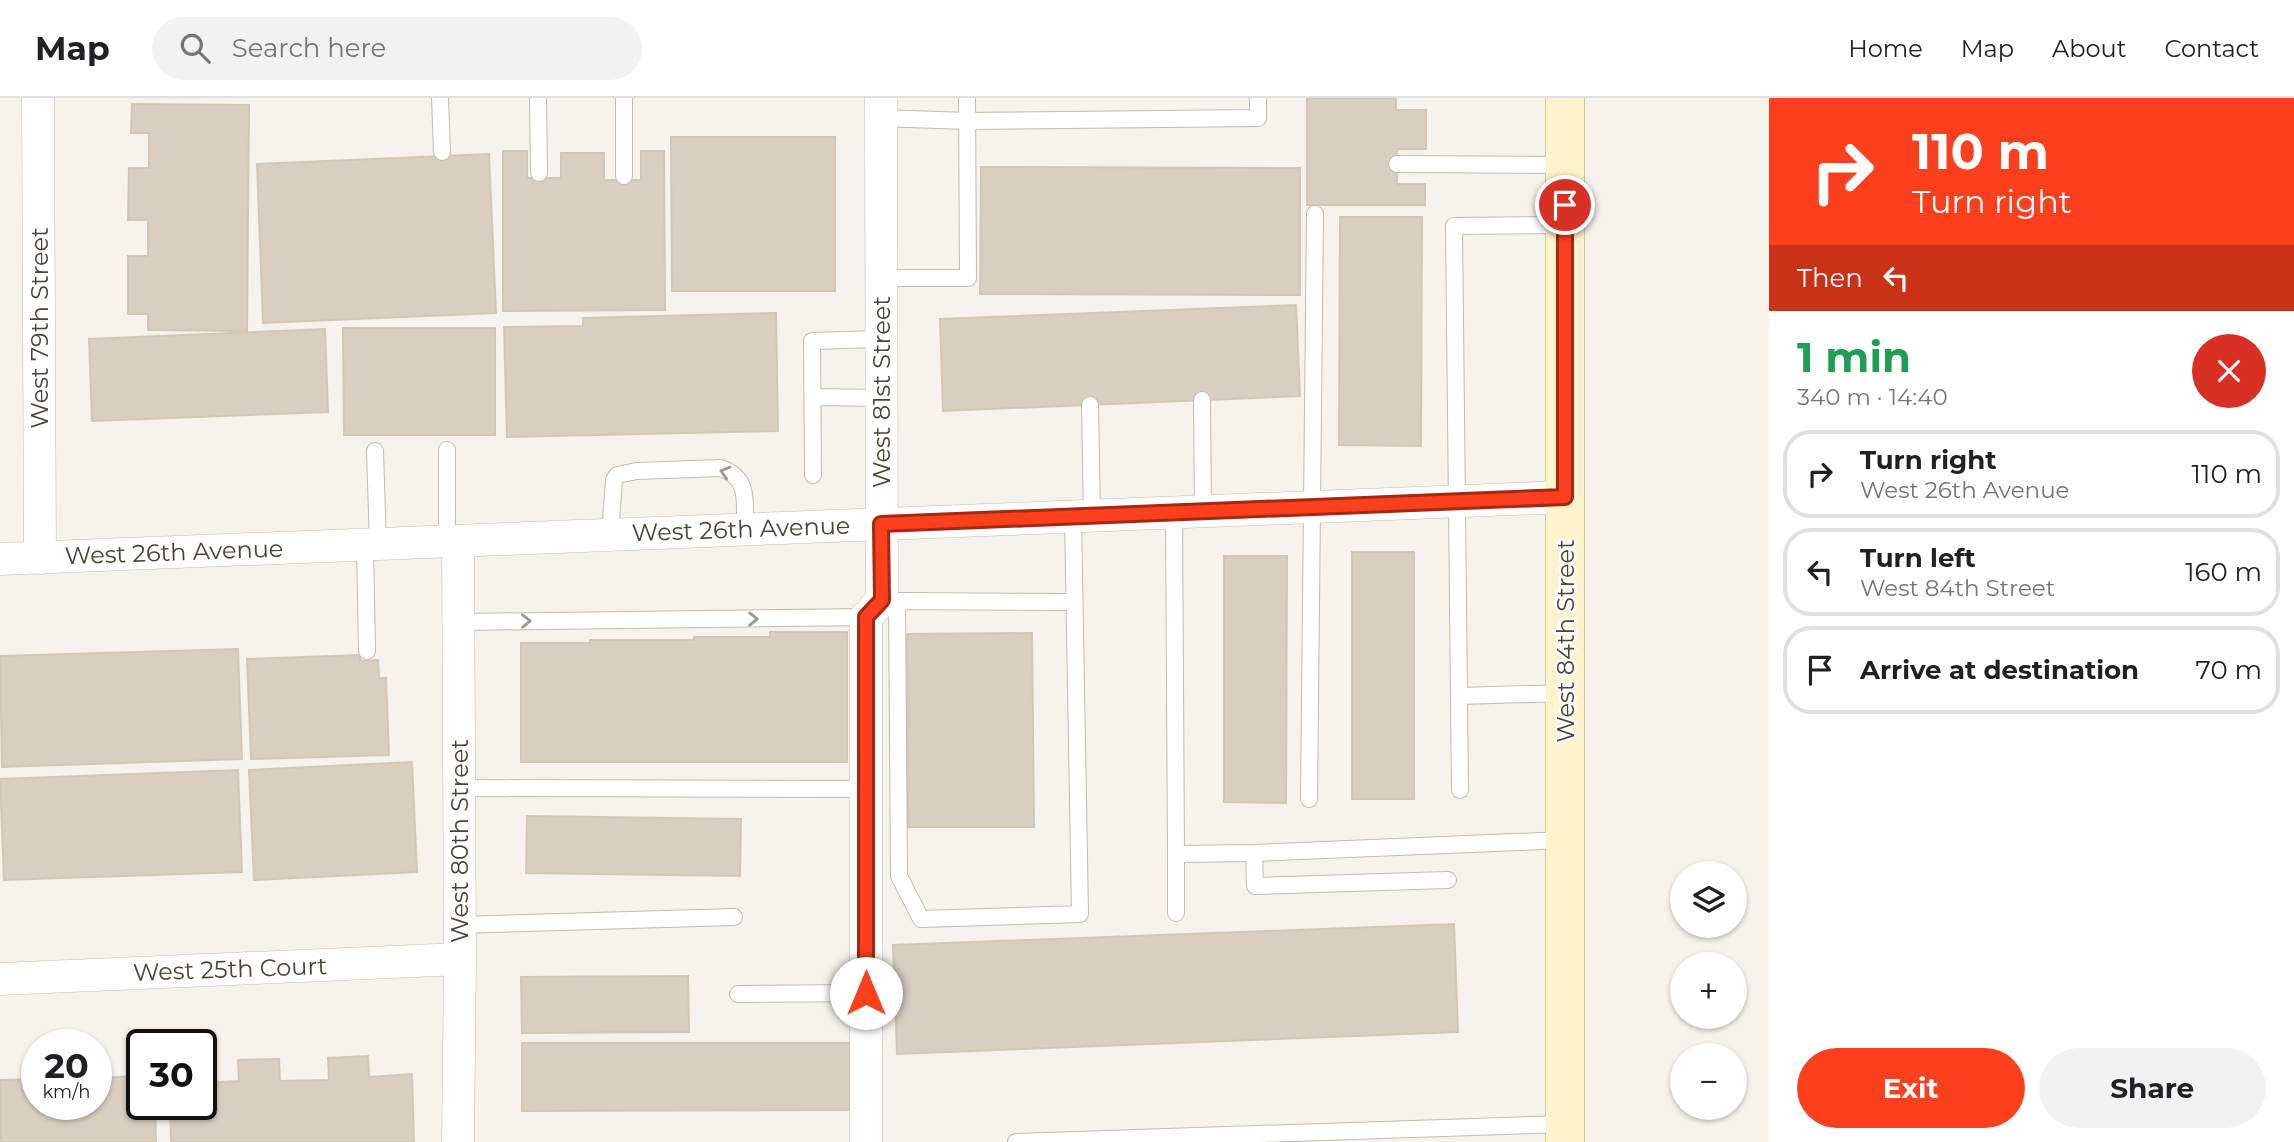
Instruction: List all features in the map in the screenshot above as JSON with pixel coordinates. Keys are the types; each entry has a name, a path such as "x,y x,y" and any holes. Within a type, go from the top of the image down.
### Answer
{"street":[{"name":"West 79th Street","path":"38,98 40,558"},
{"name":"West 84th Street","path":"1565,98 1565,1133"},
{"name":"West 81st Street","path":"866,1142 865,789 882,606 881,108"},
{"name":"West 26th Avenue","path":"0,559 1565,497"},
{"name":"West 80th Street","path":"453,541 459,788 458,1142"},
{"name":"West 25th Court","path":"0,979 460,959"}],"lane":[{"path":"440,98 442,152"},
{"path":"538,98 539,173"},
{"path":"624,98 624,176"},
{"path":"881,278 968,278 967,98"},
{"path":"881,108 967,121 1258,118 1258,98"},
{"path":"1398,164 1565,165"},
{"path":"1309,799 1315,214"},
{"path":"1460,790 1454,226 1565,225"},
{"path":"813,475 812,341 880,339"},
{"path":"813,397 880,398"},
{"path":"1176,913 1175,854 1189,511 1202,400"},
{"path":"882,606 899,876 921,919 1080,914 1074,602 1090,405"},
{"path":"447,450 453,541"},
{"path":"367,651 375,451"},
{"path":"610,534 614,480 617,475 637,471 721,468 731,472 739,477 744,486 746,529"},
{"path":"457,622 882,606 1074,602"},
{"path":"1460,696 1565,694"},
{"path":"459,788 865,789"},
{"path":"1175,854 1565,840"},
{"path":"1254,853 1255,886 1448,880"},
{"path":"459,925 734,917"},
{"path":"738,994 866,993"},
{"path":"1016,1142 1565,1133"}],"building":[{"path":"1307,98 1396,98 1396,110 1426,110 1426,149 1397,149 1397,184 1425,184 1425,205 1307,205"},
{"path":"132,104 249,105 247,331 148,330 148,314 128,314 128,256 148,256 148,220 128,220 129,168 149,168 149,133 131,133"},
{"path":"671,137 835,137 835,291 672,291"},
{"path":"503,151 527,151 527,178 561,178 561,153 604,153 604,180 641,180 641,151 664,151 665,310 503,311"},
{"path":"489,154 496,313 263,323 257,164"},
{"path":"981,167 1300,168 1300,295 980,294"},
{"path":"1340,217 1422,217 1421,446 1339,445"},
{"path":"1296,305 1300,396 943,411 940,319"},
{"path":"776,313 778,431 507,437 504,327 583,326 583,318"},
{"path":"343,328 495,328 495,435 344,435"},
{"path":"325,329 328,412 92,421 89,339"},
{"path":"1352,552 1414,552 1414,799 1352,799"},
{"path":"1224,556 1287,556 1286,803 1224,802"},
{"path":"770,632 847,632 847,762 521,762 521,643 770,637"},
{"path":"1032,633 1034,827 908,827 907,634"},
{"path":"238,649 242,759 2,767 0,656"},
{"path":"360,655 360,661 378,660 379,678 386,678 389,755 251,759 247,659"},
{"path":"412,762 417,872 254,880 249,770"},
{"path":"238,770 242,872 4,880 0,779"},
{"path":"527,816 741,819 740,876 526,873"},
{"path":"1454,924 1458,1032 897,1054 893,945"},
{"path":"688,976 689,1032 522,1033 521,977"},
{"path":"522,1043 854,1043 854,1110 522,1111"},
{"path":"368,1056 369,1077 412,1074 414,1142 171,1142 170,1120 217,1120 217,1082 239,1081 238,1060 279,1059 280,1081 329,1080 328,1058"},
{"path":"112,1077 126,1077 126,1120 155,1120 156,1142 1,1142 0,1080 21,1079 21,1120 112,1120"}],"route":[{"path":"866,993 866,617 882,600 881,524 1565,497 1565,205"}]}
